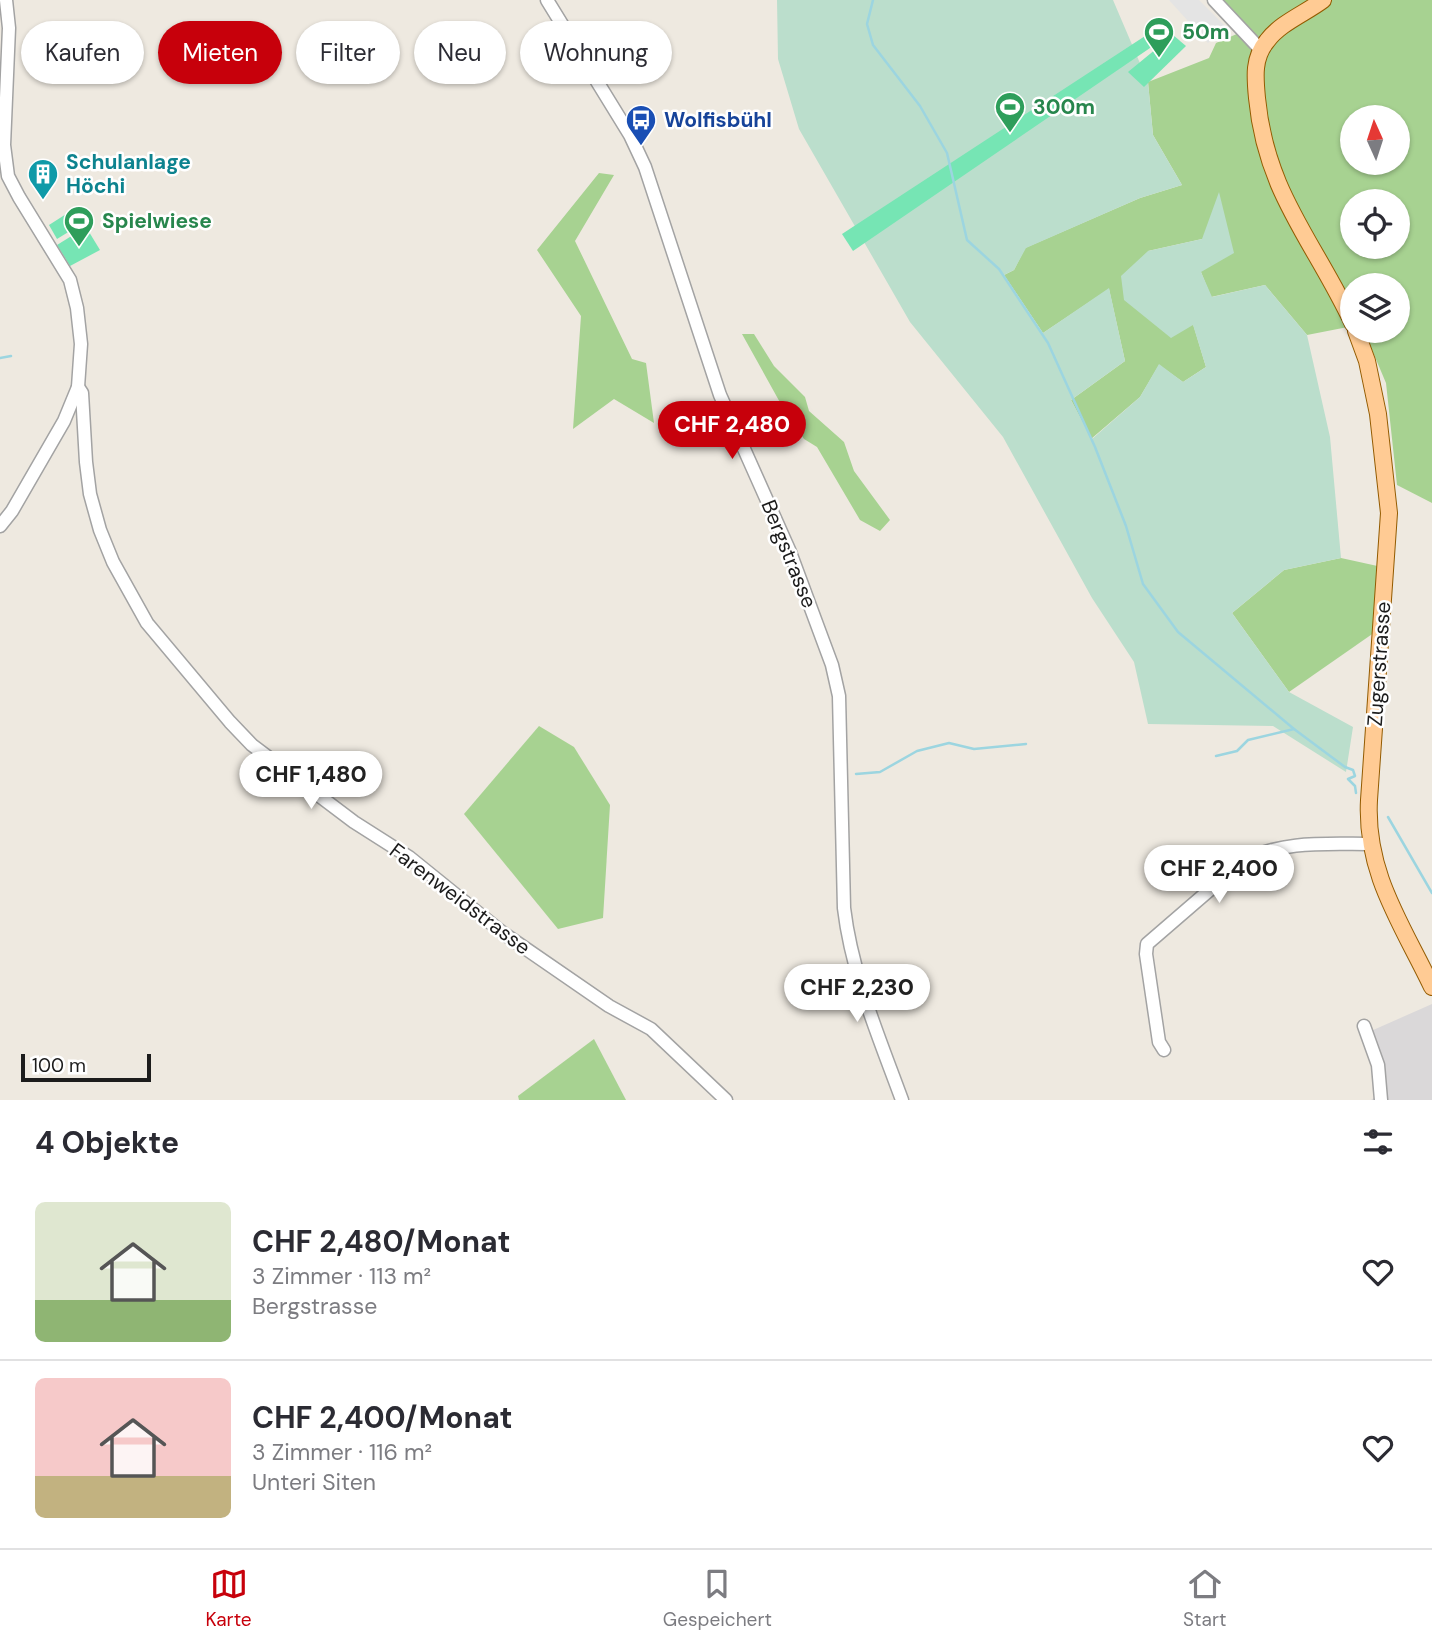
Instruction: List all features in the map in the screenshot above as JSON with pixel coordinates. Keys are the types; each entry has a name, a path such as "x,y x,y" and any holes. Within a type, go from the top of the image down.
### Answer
{"main road":[{"path":"1323,0 1272,35 1261,50 1255,81 1268,157 1297,226 1340,301"},
{"name":"Zugerstrasse","path":"1360,343 1378,414 1389,513 1370,788 1370,844 1381,883 1432,988"}],"street":[{"path":"0,526 57,435 78,387 81,344 73,291 65,270 4,176 9,28 6,0"},
{"name":"Bergstrasse","path":"547,0 630,135 645,167 720,395 790,552 834,672 839,696 847,931 857,976 902,1100"},
{"path":"1213,0 1261,50"},
{"name":"Farenweidstrasse","path":"78,387 82,393 90,494 100,530 114,562 146,623 230,722 252,745 348,818 409,857 503,933 609,1006 651,1029 726,1100"},
{"path":"1164,1050 1159,1042 1146,954 1147,944 1242,862 1258,853 1303,845 1370,844"},
{"path":"1364,1026 1378,1065 1381,1100"}],"shaded area":[{"path":"1169,0 1199,0 1225,26 1208,43"},
{"path":"1432,1004 1432,1100 1371,1100 1385,1090 1371,1031"}],"green space":[{"path":"777,0 1113,0 1148,82 1153,135 1182,185 1140,198 1026,248 1014,270 1004,275 1043,333 1109,288 1125,361 1071,400 1092,439 1140,397 1159,364 1183,382 1206,367 1193,325 1171,338 1124,300 1121,276 1148,251 1202,239 1219,192 1234,253 1201,272 1212,297 1265,285 1307,335 1330,437 1341,558 1284,570 1232,613 1289,692 1353,727 1346,772 1273,726 1148,724 1134,662 1092,598 1003,437 910,322 799,129 778,59"},
{"path":"1222,0 1432,0 1432,503 1397,485 1386,383 1369,343 1410,343 1410,273 1340,273 1340,329 1307,335 1265,285 1211,297 1201,272 1202,239 1148,251 1193,324 1206,367 1183,382 1159,365 1140,397 1091,439 1071,400 1125,361 1109,289 1043,333 1004,275 1014,270 1025,248 1140,198 1182,185 1153,135 1148,82 1209,58 1216,43 1246,30"},
{"name":"300m","path":"1165,23 1172,33 853,251 842,234"},
{"name":"50m","path":"1173,35 1186,46 1144,87 1128,72"},
{"path":"599,173 614,175 575,241 632,359 646,363 654,423 614,399 573,429 581,316 537,250"},
{"path":"74,209 83,223 57,239 49,225"},
{"name":"Spielwiese","path":"86,227 100,250 70,266 57,245"},
{"path":"742,334 754,334 774,366 805,397 809,411 844,442 854,471 890,520 880,531 860,520 817,447 804,439 782,406"},
{"path":"1341,558 1382,567 1378,630 1289,692 1232,613 1284,570"},
{"path":"539,726 574,747 610,805 603,918 558,929 464,814"},
{"path":"594,1039 626,1100 519,1100 518,1096"}],"waterway":[{"path":"873,0 867,24 873,45 920,106 947,153 967,240 999,269 1048,343 1095,447 1126,526 1143,584 1178,632 1294,729 1345,767 1353,770 1355,776 1348,779 1355,786 1356,793"},
{"path":"0,358 11,356"},
{"path":"1216,756 1237,751 1248,740 1294,729"},
{"path":"856,774 880,772 917,751 949,743 974,749 1026,744"},
{"path":"1388,817 1432,893"}],"place":[{"name":"50m","path":"1159,59"},
{"name":"300m","path":"1010,134"},
{"name":"Wolfisbühl","path":"641,147"},
{"name":"Schulanlage Höchi","path":"43,201"},
{"name":"Spielwiese","path":"79,248"}]}
